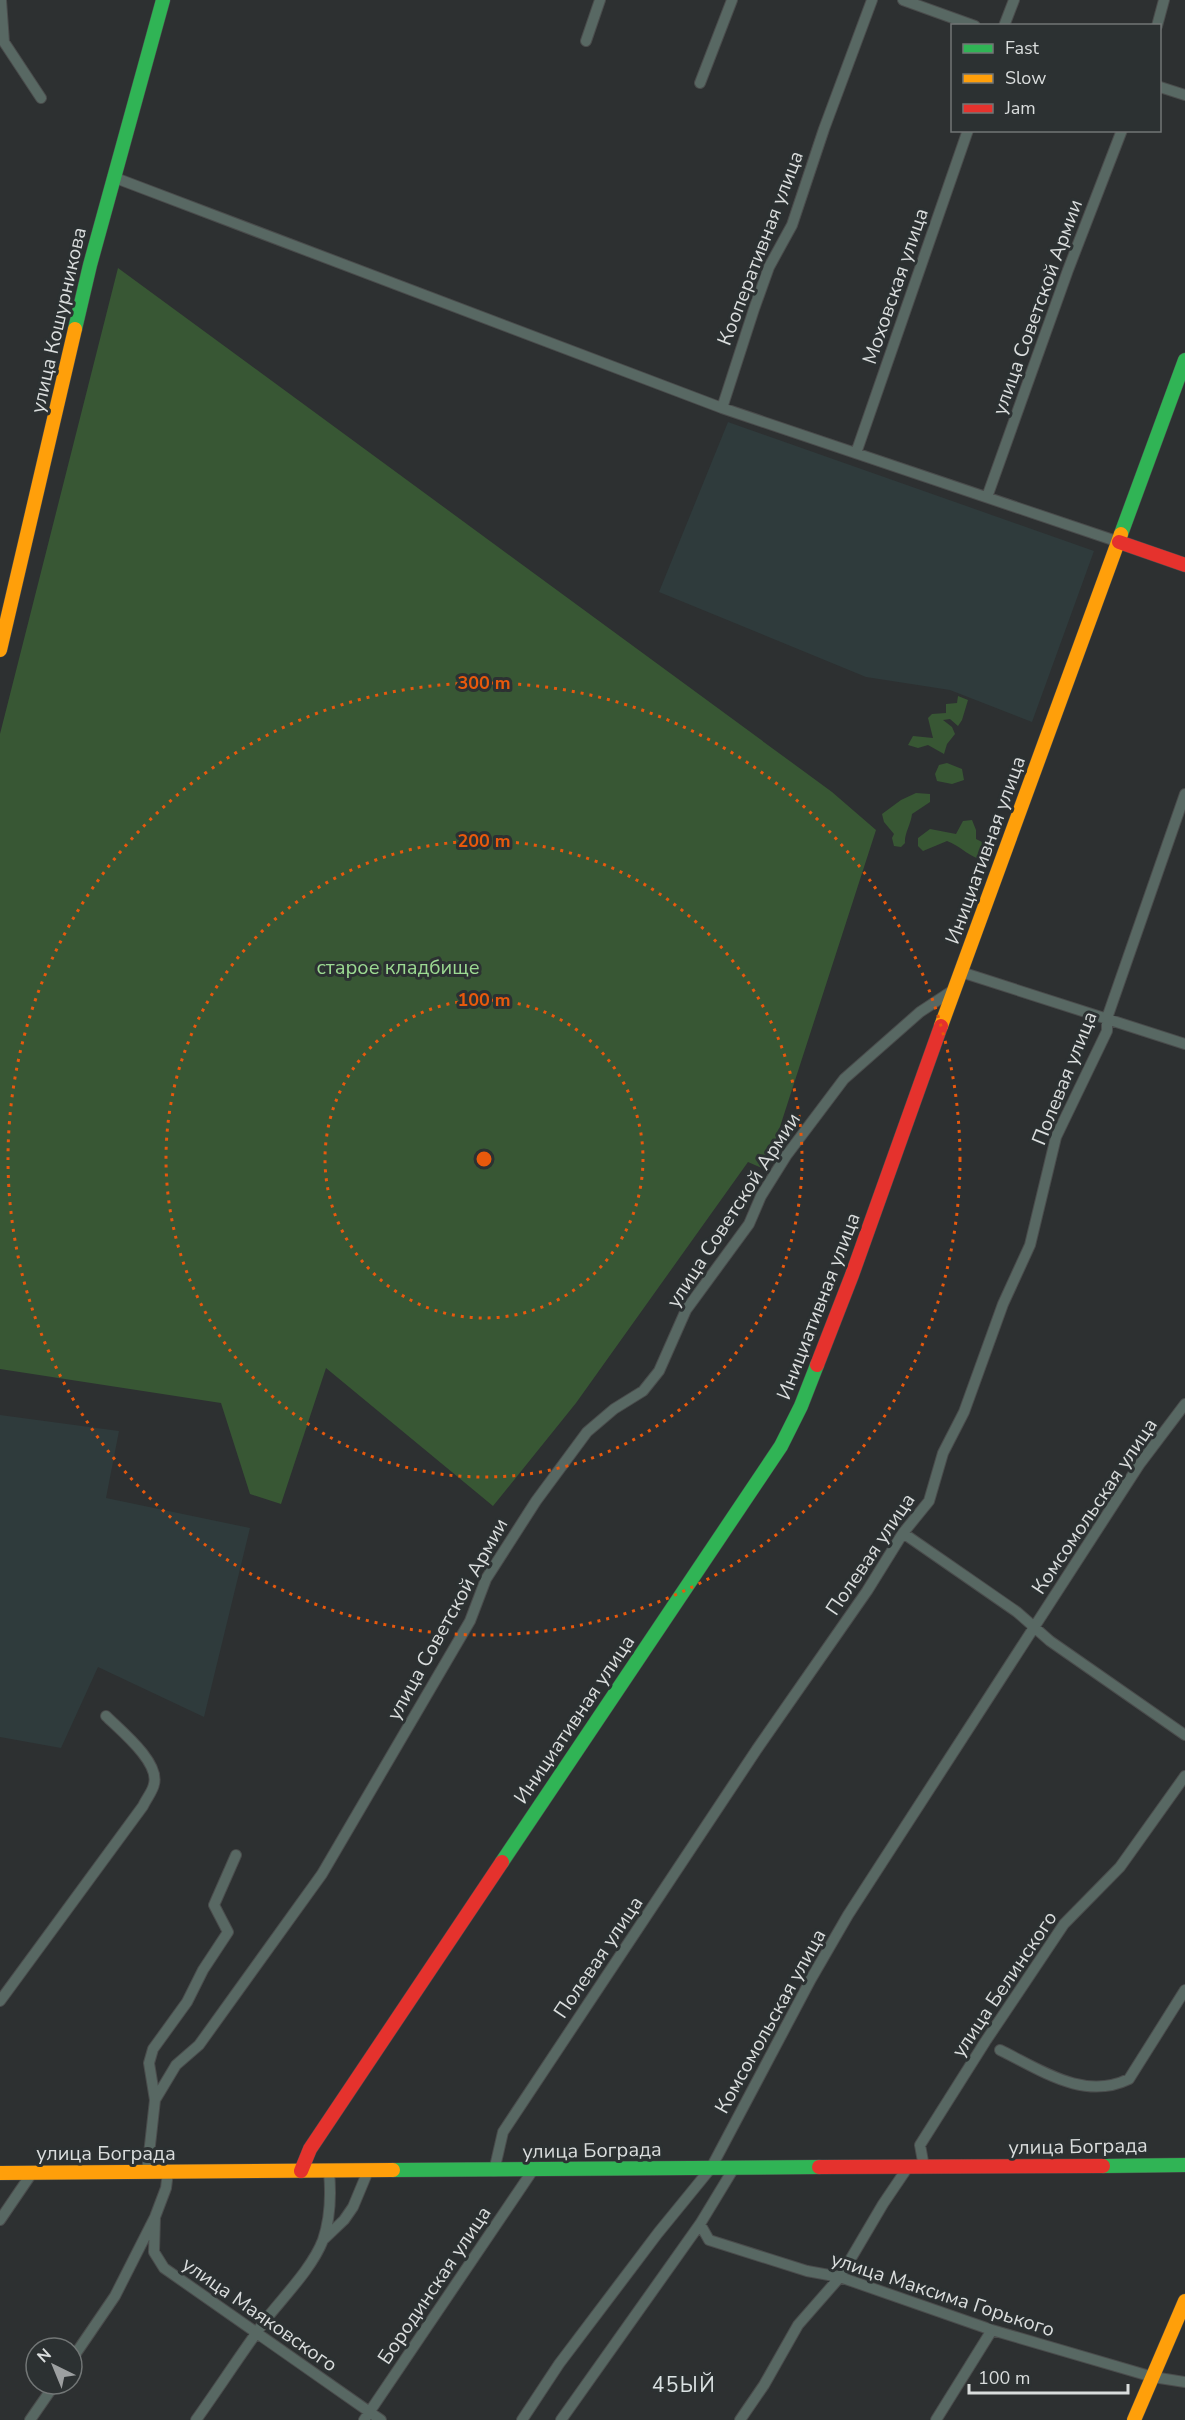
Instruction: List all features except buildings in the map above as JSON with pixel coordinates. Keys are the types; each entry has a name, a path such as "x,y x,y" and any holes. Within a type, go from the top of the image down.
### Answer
{"main road":[{"name":"улица Кошурникова","path":"0,650 90,265 163,0"},
{"name":"Инициативная улица","path":"301,2171 310,2149 781,1446 801,1406 852,1275 1185,360"},
{"path":"1119,542 1185,565"},
{"name":"улица Бограда","path":"0,2173 1185,2165"},
{"path":"1134,2420 1185,2301"}],"street":[{"path":"1,0 4,42 42,98"},
{"path":"586,41 600,0"},
{"path":"700,83 732,0"},
{"name":"Кооперативная улица","path":"722,408 754,309 770,267 792,225 824,129 872,0"},
{"path":"903,0 969,24"},
{"path":"1005,24 1014,0"},
{"path":"1158,24 1164,0"},
{"path":"1161,87 1185,95"},
{"name":"Моховская улица","path":"856,453 967,132"},
{"name":"улица Советской Армии","path":"987,497 1068,270 1121,132"},
{"path":"113,177 722,408 1119,542"},
{"name":"Полевая улица","path":"494,2171 503,2132 757,1749 867,1592 903,1533 928,1501 943,1453 964,1412 1003,1304 1030,1245 1056,1137 1107,1031 1107,1018 1185,794"},
{"path":"961,972 1185,1044"},
{"name":"улица Советской Армии","path":"155,2100 176,2065 199,2045 322,1875 470,1621 486,1579 567,1457 587,1432 614,1409 643,1391 659,1371 686,1310 749,1224 761,1196 786,1156 844,1079 920,1012 955,990"},
{"name":"Комсомольская улица","path":"522,2420 559,2364 651,2242 711,2168 811,1979 848,1915 1139,1465 1185,1404"},
{"name":"Комсомольская улица","path":"903,1533 1017,1612 1034,1628"},
{"path":"1034,1628 1185,1735"},
{"path":"0,2001 143,1806 155,1784 154,1771 148,1759 106,1716"},
{"name":"улица Белинского","path":"924,2167 920,2145 998,2022 1064,1924 1120,1867 1185,1776"},
{"name":"улица Советской Армии","path":"147,2172 146,2158 155,2100 149,2063 153,2049 187,2002 203,1970 228,1932 214,1905 236,1855"},
{"path":"1000,2050 1068,2083 1096,2088 1116,2085 1129,2079 1185,1990"},
{"path":"740,2420 764,2385 798,2325 840,2277 883,2204 908,2167"},
{"path":"561,2420 700,2224 734,2168"},
{"name":"Бородинская улица","path":"367,2416 533,2170"},
{"path":"322,2240 344,2220 353,2207 368,2171"},
{"path":"84,2341 115,2296 155,2217 166,2188 168,2172"},
{"path":"196,2420 257,2332 308,2265 322,2240 329,2210 331,2187 329,2172"},
{"path":"0,2220 32,2173"},
{"name":"улица Маяковского","path":"155,2217 154,2252 164,2268 257,2332 367,2416 381,2420"},
{"name":"улица Максима Горького","path":"700,2224 709,2240 807,2271 840,2277 992,2330 1153,2377 1185,2382"},
{"path":"936,2420 992,2330"},
{"path":"30,2420 47,2396"}],"shaded area":[{"path":"728,422 1094,551 1032,722 950,690 866,677 659,592"},
{"path":"0,1415 119,1431 106,1498 250,1528 204,1717 98,1667 61,1748 0,1737"}],"green space":[{"name":"старое кладбище","path":"118,268 832,792 876,830 766,1170 748,1162 576,1403 493,1506 326,1368 281,1504 250,1494 221,1403 0,1369 0,734"},
{"path":"958,696 968,700 958,726 950,719 943,720 952,727 955,734 947,744 944,754 928,745 918,748 908,745 913,736 933,738 928,718 932,714 946,713 946,704 957,703"},
{"path":"947,763 962,769 964,780 952,784 937,781 935,774 939,765"},
{"path":"916,793 930,794 930,802 912,814 905,843 901,847 894,846 892,838 894,834 884,822 882,814 901,800"},
{"path":"972,820 976,830 976,839 988,845 987,853 979,859 947,841 923,851 918,846 918,838 930,829 956,834 963,821"}],"traffic: fast":[{"path":"75,329 90,265 163,0"},
{"path":"1121,534 1185,360"},
{"path":"502,1862 781,1446 801,1406 817,1365"},
{"path":"1103,2166 1185,2165"},
{"path":"393,2170 819,2167"}],"traffic: slow":[{"path":"0,650 75,329"},
{"path":"941,1026 1121,534"},
{"path":"0,2173 393,2170"},
{"path":"1134,2420 1185,2301"}],"traffic: jam":[{"path":"1119,542 1185,565"},
{"path":"817,1365 852,1275 941,1026"},
{"path":"301,2171 310,2149 502,1862"},
{"path":"819,2167 1103,2166"}],"district":[{"name":"45ЫЙ","path":"684,2385"}]}
